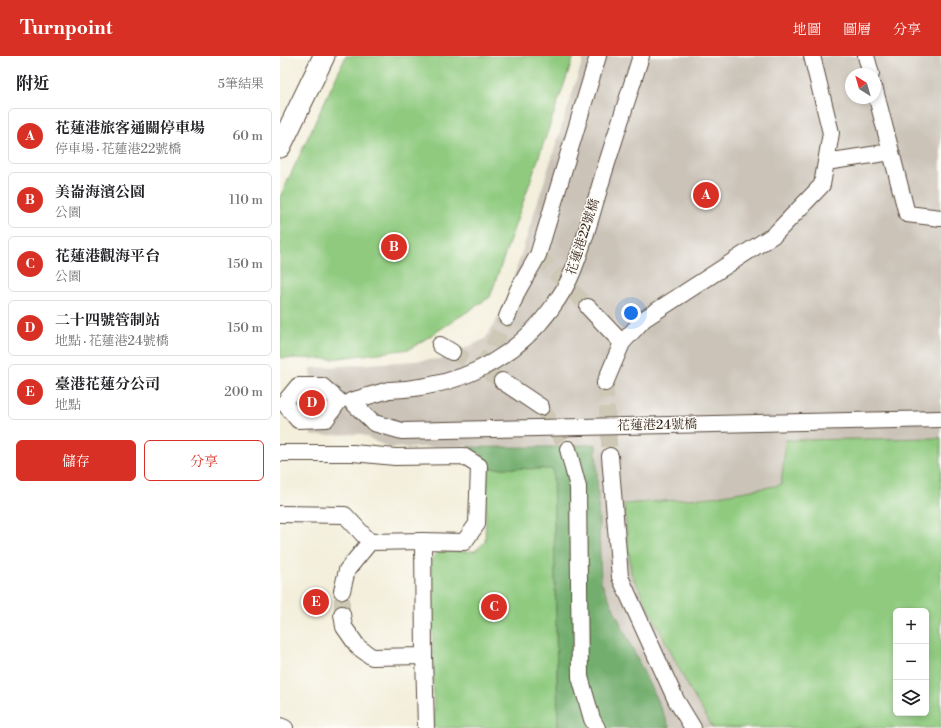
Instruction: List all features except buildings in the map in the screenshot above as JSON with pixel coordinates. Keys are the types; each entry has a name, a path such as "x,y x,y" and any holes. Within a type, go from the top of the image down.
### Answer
{"main road":[{"path":"280,147 324,56"}],"street":[{"path":"507,317 518,290 538,255 598,56"},
{"name":"花蓮港22號橋","path":"345,401 389,390 428,386 466,375 502,357 532,332 557,301 572,273 642,56"},
{"path":"606,383 622,343 644,319 776,234 822,185 831,133 812,56"},
{"path":"866,56 869,68"},
{"path":"879,104 906,214 941,218"},
{"path":"826,162 891,152"},
{"path":"588,307 622,343"},
{"path":"502,381 541,407"},
{"path":"298,386 322,386 345,401 326,418 298,420 282,403 298,386"},
{"name":"花蓮港24號橋","path":"345,401 374,423 402,431 941,419"},
{"path":"568,449 578,487 580,677 592,719 597,728"},
{"path":"280,453 353,453 395,457 463,456 479,466 477,524 464,542 370,542 345,515 280,514"},
{"path":"610,456 620,577 676,700 693,728"},
{"path":"424,541 424,656 426,728"},
{"path":"342,591 347,570 370,542"},
{"path":"342,614 344,627 358,647 372,657 424,656"},
{"path":"280,726 285,728"}],"shaded area":[{"path":"584,56 941,56 941,728 558,728 552,447 467,446 389,448 361,434 311,436 311,368 441,359 485,339 504,308"}],"green space":[{"path":"346,56 574,56 490,297 410,349 332,359 280,358 280,197"},
{"path":"941,438 941,728 713,728 690,690 631,573 624,504 712,497 781,485 786,440"},
{"path":"596,444 601,582 670,728 558,728 553,469 487,468 481,454 467,447 553,447"},
{"path":"487,468 553,469 558,728 434,728 431,560 438,552 475,551 485,542"}],"tunnel":[{"path":"538,255 588,307"},
{"path":"502,381 482,369 507,317"},
{"path":"452,352 482,369"},
{"path":"605,383 610,456"},
{"path":"541,407 568,449"},
{"path":"342,591 342,614"}],"place":[{"name":"花蓮港旅客通關停車場","path":"706,195"},
{"name":"美崙海濱公園","path":"394,247"},
{"name":"二十四號管制站","path":"312,403"},
{"name":"臺港花蓮分公司","path":"316,602"},
{"name":"花蓮港觀海平台","path":"494,607"}]}
